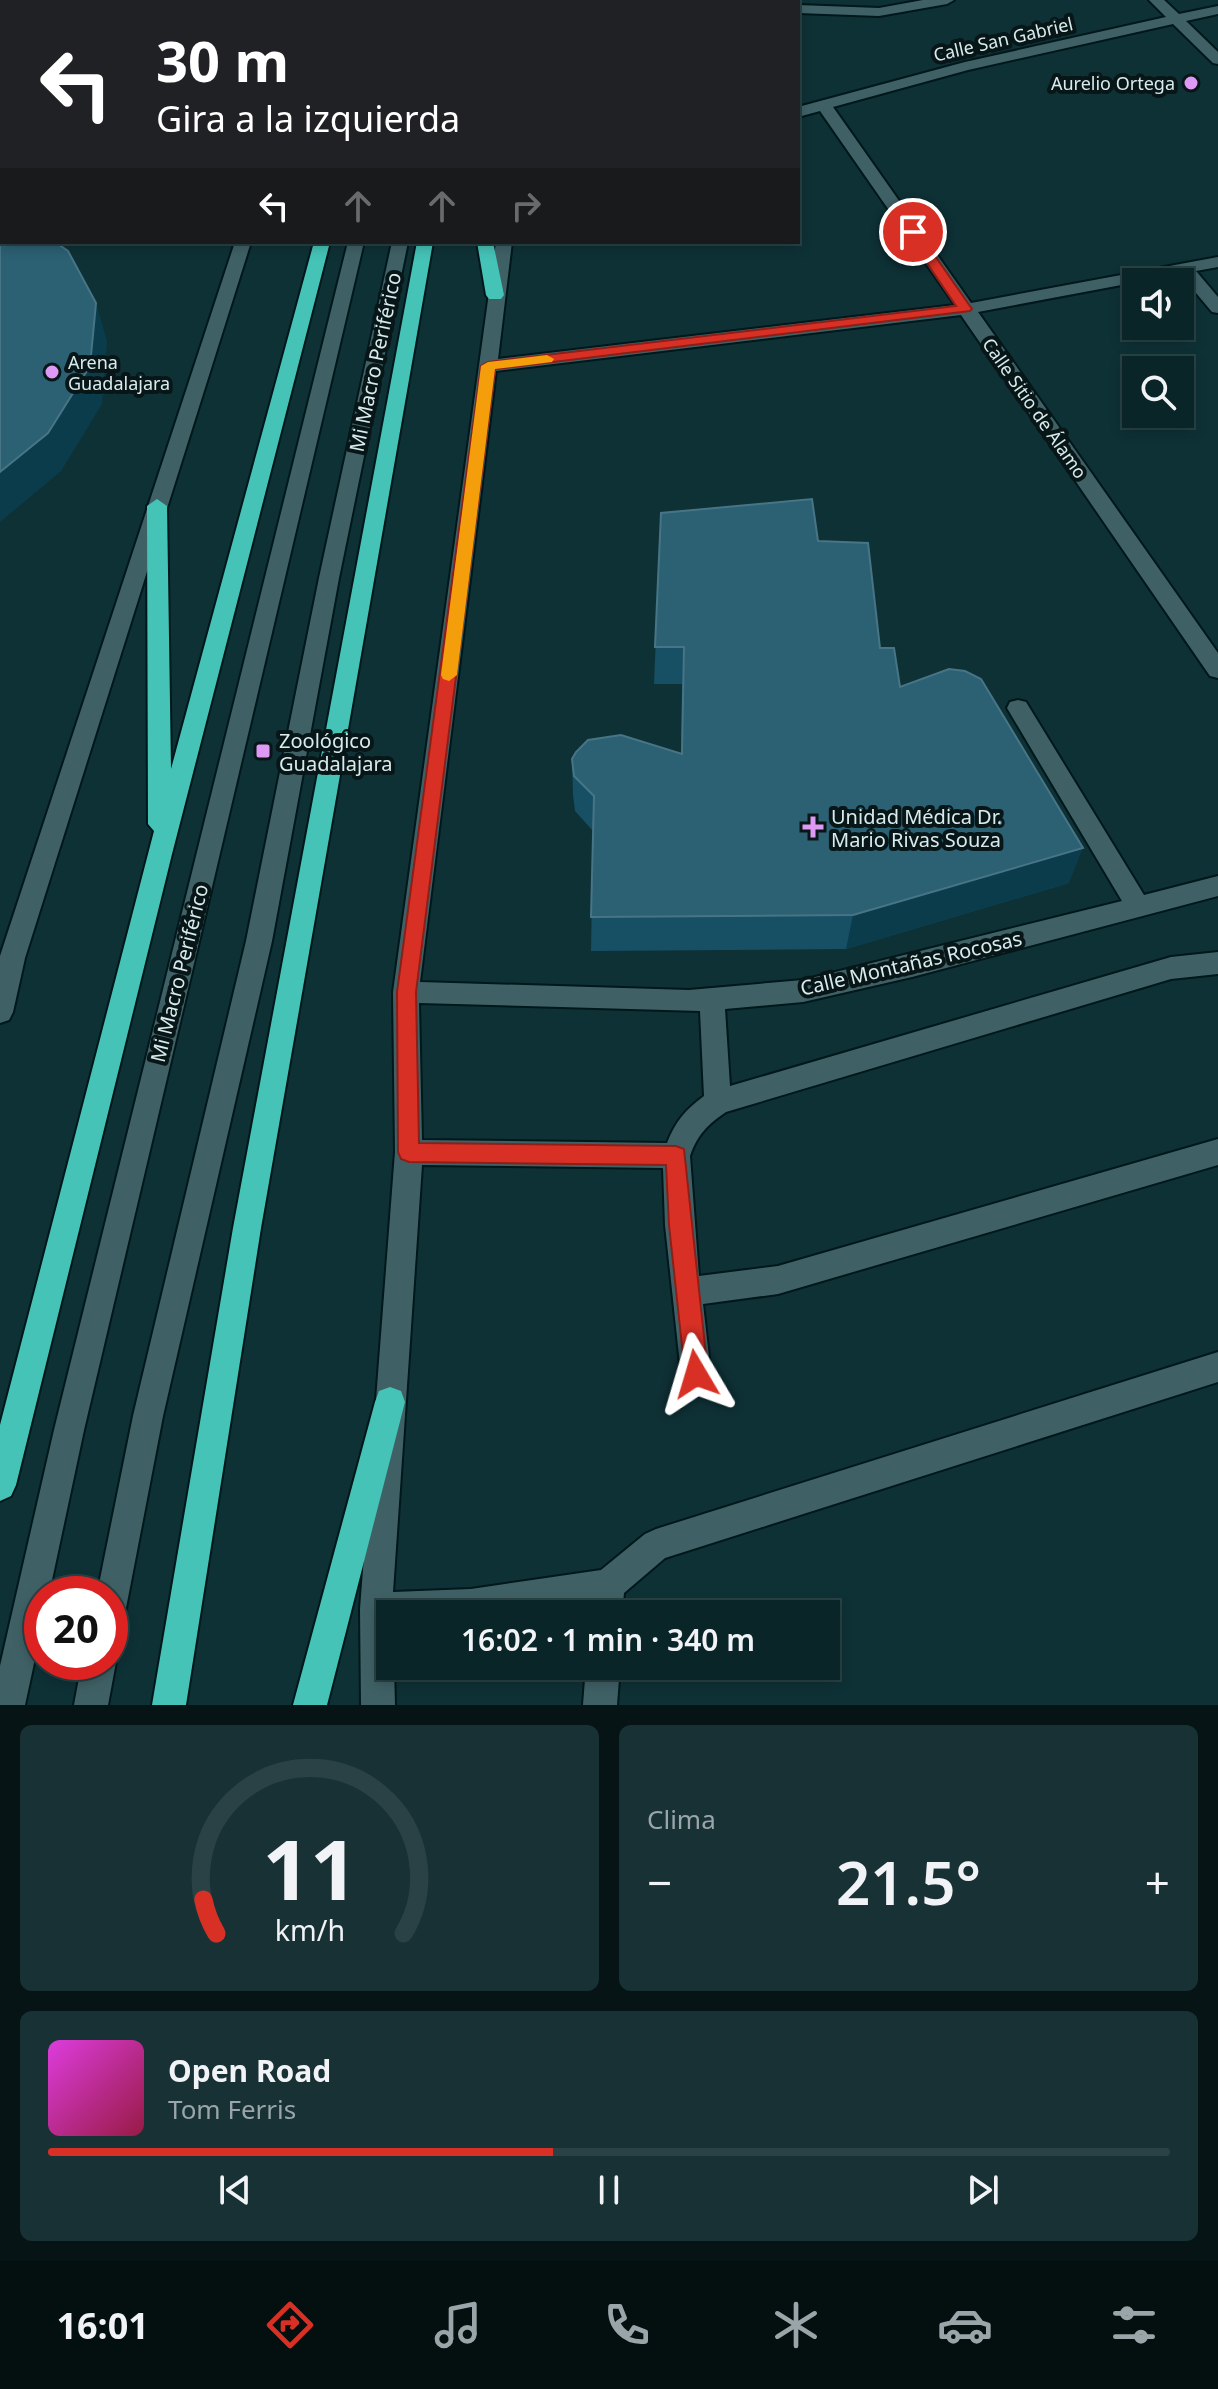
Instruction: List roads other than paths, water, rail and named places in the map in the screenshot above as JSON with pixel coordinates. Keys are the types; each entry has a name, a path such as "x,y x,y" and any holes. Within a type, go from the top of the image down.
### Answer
{"highway":[{"path":"0,1485 160,854 321,244"},
{"path":"169,1705 247,1228 425,244"},
{"path":"485,244 495,295"},
{"path":"157,506 160,854"},
{"path":"310,1705 390,1402"}],"street":[{"path":"800,9 879,12 947,0"},
{"path":"1156,0 1218,60"},
{"name":"Calle San Gabriel","path":"800,112 965,66 1218,10"},
{"name":"Calle Sitio de Álamo","path":"825,106 1218,670"},
{"path":"0,1012 4,982 242,244"},
{"name":"Mi Macro Periférico","path":"8,1705 72,1414 356,244"},
{"name":"Mi Macro Periférico","path":"116,1576 148,1416 259,941 329,578 400,244"},
{"path":"377,1600 409,1152 406,992 504,244"},
{"path":"1184,268 1218,262"},
{"path":"488,366 965,309 1122,280"},
{"path":"1194,280 1218,308"},
{"path":"1018,708 1138,906"},
{"name":"Calle Montañas Rocosas","path":"406,992 579,1000 712,999 803,991 912,966 1218,886"},
{"path":"696,1374 676,1156 684,1134 698,1116 718,1102 1171,968 1218,963"},
{"path":"712,999 718,1102"},
{"path":"409,1152 676,1156"},
{"path":"687,1292 778,1280 1218,1152"},
{"path":"607,1600 656,1545 1218,1367"},
{"path":"91,1705 96,1680"},
{"path":"377,1680 378,1705"},
{"path":"600,1705 602,1680"}],"place":[{"name":"Aurelio Ortega","path":"1191,83"},
{"name":"Arena Guadalajara","path":"52,372"},
{"name":"Zoológico Guadalajara","path":"263,751"},
{"name":"Unidad Médica Dr. Mario Rivas Souza","path":"813,827"}]}
